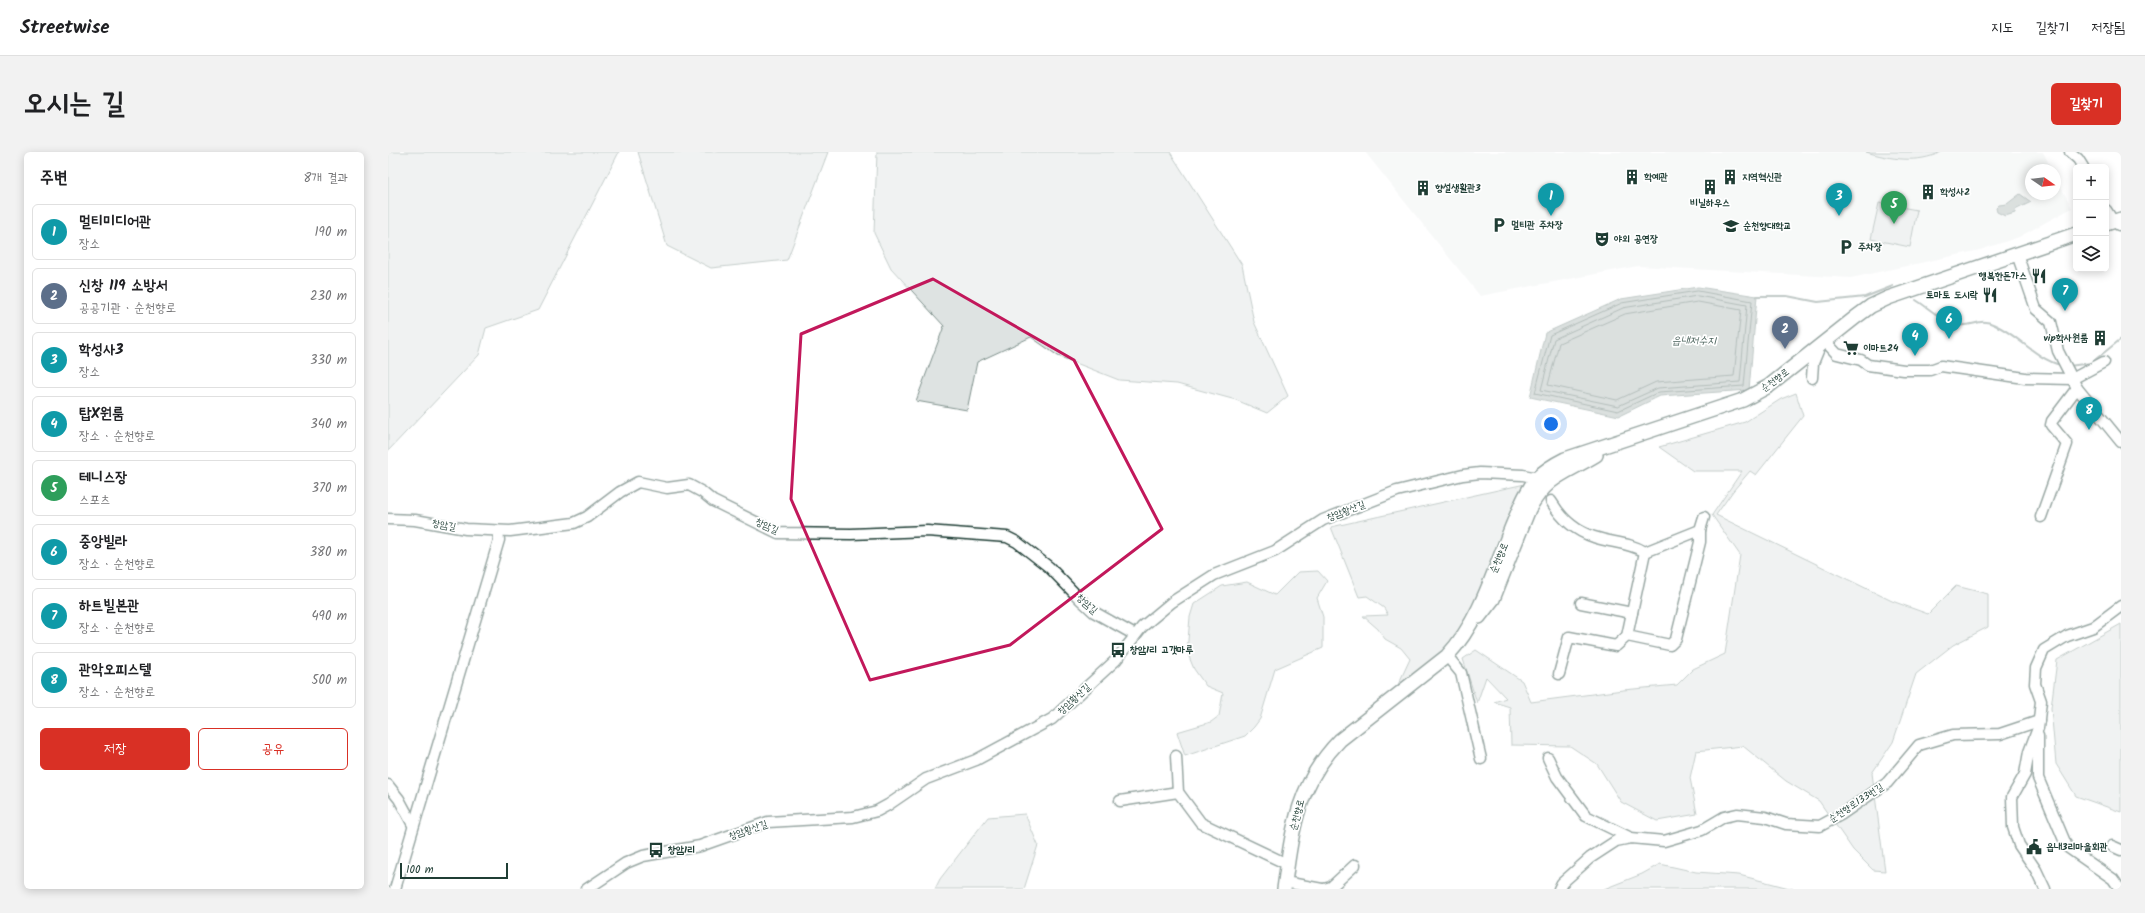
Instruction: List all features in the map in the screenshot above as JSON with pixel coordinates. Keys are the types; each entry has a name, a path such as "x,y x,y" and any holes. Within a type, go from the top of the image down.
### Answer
{"main road":[{"name":"순천향로","path":"1285,885 1287,864 1300,800 1327,753 1353,728 1447,656 1466,632 1524,498 1538,478 1565,460 1728,406 1756,394 1856,316 1888,298 2073,235"},
{"path":"1466,632 1493,599 1529,509 1544,486 1554,477 1581,464 1614,443"}],"street":[{"path":"2070,152 2081,164"},
{"path":"2017,254 2036,309 2051,322 2058,351 2074,383 2121,442"},
{"path":"1812,378 1813,362 1822,343 1837,354 1861,360 1868,365 1904,370 1930,370 1941,366 2025,378 2074,383"},
{"path":"2041,517 2067,444 2051,425 2052,421 2074,383 2104,362"},
{"name":"창암황산길","path":"587,889 626,863 643,856 700,846 760,824 777,821 853,816 876,811 898,799 926,779 976,760 1052,719 1116,660 1135,635 1172,602 1203,581 1226,570 1267,556 1309,527 1336,514 1397,491 1463,475 1480,473 1523,475 1538,478"},
{"path":"1554,477 1549,489 1551,501 1569,523 1590,535 1634,546 1645,552"},
{"name":"창암길","path":"388,520 415,520 458,528 516,531 581,521 620,492 638,482 661,488 693,486 713,501 778,533 851,534 927,531 1001,536 1017,542 1050,567 1094,612 1135,635"},
{"path":"1529,509 1537,500 1542,499 1551,501"},
{"path":"1627,636 1666,645 1674,643 1700,542 1700,530 1704,517"},
{"path":"1645,552 1700,530"},
{"path":"395,889 412,825 498,540 498,531"},
{"path":"1559,674 1569,638 1616,646 1627,636 1645,552"},
{"path":"1581,603 1632,613"},
{"path":"2119,885 2113,879 2067,847 2038,778 2038,725 2041,701 2035,684 2036,668 2044,650 2067,636 2093,627 2121,606"},
{"path":"1447,656 1461,673 1481,759"},
{"path":"2038,725 2025,774 2012,797 2013,827 2019,845 2036,870 2045,889"},
{"name":"순천향로133번길","path":"1558,889 1562,883 1590,858 1616,841 1631,838 1664,841 1702,830 1724,817 1737,814 1765,817 1786,824 1820,826 1842,814 1887,783 1919,745 1953,735 2000,734 2038,725"},
{"path":"1176,756 1178,792 1200,823 1287,864"},
{"path":"1548,758 1557,777 1586,816 1631,838"},
{"path":"388,785 399,799 412,825"},
{"path":"1120,801 1178,792"},
{"path":"1285,885 1323,889 1331,887 1355,865"}],"highlighted area":[{"path":"933,279 1074,360 1162,529 1010,645 870,680 791,499 801,334"}],"shaded area":[{"path":"388,152 619,152 538,310 486,328 479,355 388,451"},
{"path":"638,152 828,152 787,260 711,268 667,246"},
{"path":"877,152 1170,152 1242,265 1254,322 1288,396 1267,413 1236,400 1177,384 1119,380 1058,356 1031,337 977,362 967,410 916,401 944,326 891,268 874,233"},
{"name":"순천향대학교","path":"1365,152 2043,152 2049,164 2025,164 2025,200 2061,200 2061,187 2072,208 2019,237 1980,250 1851,278 1638,266 1480,296"},
{"path":"1866,152 1941,152 1923,158 1904,159 1885,157"},
{"path":"1879,203 1917,210 1910,247 1871,239"},
{"path":"1796,393 1803,416 1756,475 1750,471 1733,491 1716,515 1892,601 1928,614 1956,586 1988,594 1988,627 1953,645 1916,674 1893,742 1872,773 1885,871 1873,870 1853,850 1819,801 1786,781 1743,746 1696,751 1690,778 1697,814 1657,821 1621,802 1597,764 1570,746 1511,745 1510,707 1494,702 1506,698 1486,677 1477,703 1463,659 1476,650 1522,681 1531,702 1623,690 1677,685 1693,669 1725,654 1740,555 1712,515 1742,471 1693,471 1659,447 1745,422 1781,399"},
{"path":"1525,484 1465,624 1442,653 1397,687 1410,659 1401,648 1385,639 1378,629 1363,616 1388,615 1384,608 1367,596 1359,597 1331,527"},
{"path":"1318,571 1327,581 1317,598 1323,617 1323,648 1275,669 1260,719 1245,736 1185,756 1177,732 1211,722 1219,716 1223,693 1206,686 1194,669 1187,652 1190,617 1194,604 1222,586 1247,582 1275,595 1298,572"},
{"path":"2121,624 2121,812 2076,796 2056,764 2051,708 2057,660"},
{"path":"1025,814 1038,845 1024,889 935,889 940,879 988,817"},
{"path":"1660,864 1696,872 1739,875 1793,889 1604,889 1642,874"}],"water":[{"path":"2020,194 2025,198 2025,200 2031,202 2015,210 2015,213 2005,216 1997,212 1996,208 1999,205 2007,204"},
{"name":"읍내저수지","path":"1698,287 1757,296 1749,390 1660,396 1619,416 1530,397 1545,333 1621,299"}],"waterway":[{"path":"1757,296 1787,296 1818,302 1865,297 1893,286"},
{"path":"1916,300 1953,324 1969,325 1985,322 1995,325 2012,335 2043,358 2061,365"},
{"path":"2069,366 2091,363 2121,339"}],"place":[{"name":"학예관","path":"1632,177"},
{"name":"지역혁신관","path":"1730,177"},
{"name":"비닐하우스","path":"1710,187"},
{"name":"향설생활관3","path":"1423,188"},
{"name":"학성사2","path":"1928,192"},
{"name":"멀티미디어관","path":"1551,216"},
{"name":"학성사3","path":"1839,216"},
{"name":"테니스장","path":"1894,224"},
{"name":"멀티관 주차장","path":"1499,225"},
{"name":"순천향대학교","path":"1731,226"},
{"name":"야외 공연장","path":"1602,239"},
{"name":"주차장","path":"1846,247"},
{"name":"행복한돈가스","path":"2039,276"},
{"name":"토마토 도시락","path":"1990,295"},
{"name":"하트빌본관","path":"2065,311"},
{"name":"vip학사원룸","path":"2100,338"},
{"name":"중앙빌라","path":"1949,339"},
{"name":"이마트24","path":"1851,348"},
{"name":"신창 119 소방서","path":"1785,349"},
{"name":"탑X원룸","path":"1915,356"},
{"name":"관악오피스텔","path":"2089,430"},
{"name":"창암1리 고갯마루","path":"1118,650"},
{"name":"읍내3리마을회관","path":"2034,847"},
{"name":"창암1리","path":"656,850"}]}
